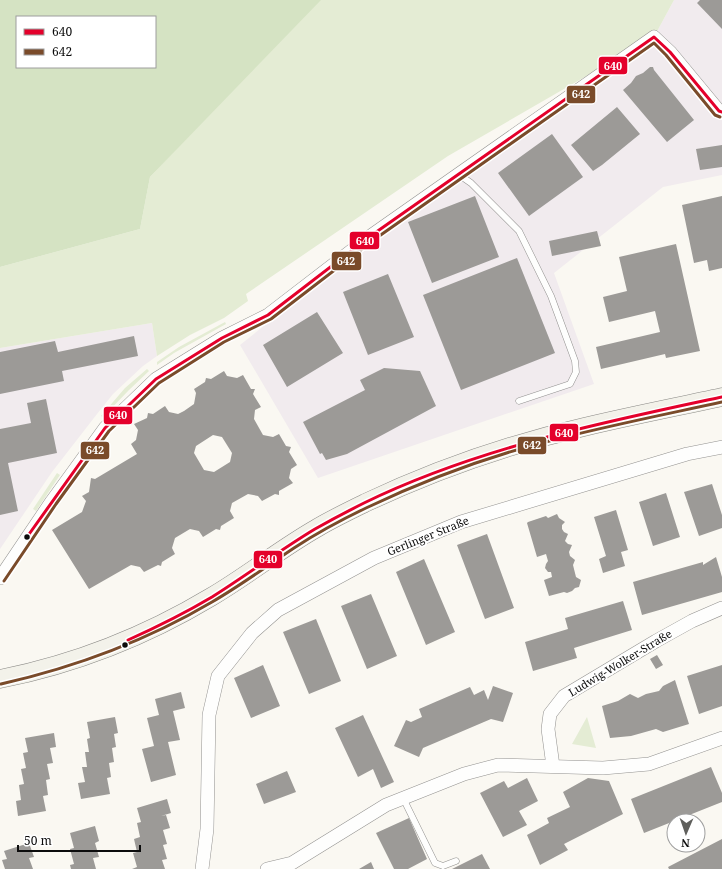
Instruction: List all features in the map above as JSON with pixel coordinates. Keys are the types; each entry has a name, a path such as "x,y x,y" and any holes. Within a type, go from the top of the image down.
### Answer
{"main road":[{"path":"0,679 49,668 80,658 135,637 171,620 211,597 316,529 365,503 423,477 500,450 583,427 722,397"}],"street":[{"path":"0,578 52,501 105,428 156,379 222,338 268,315 372,235 654,37 670,52 719,111 722,112"},
{"name":"Gerlinger Straße","path":"204,869 207,829 209,715 218,676 252,633 278,610 374,558 461,522 687,454 722,447"},
{"name":"Ludwig-Wolker-Straße","path":"553,766 548,729 550,714 564,696 656,641 692,621 722,608"},
{"path":"267,869 292,863 386,806 464,774 498,765 603,768 649,764 722,738"}],"lane":[{"path":"458,174 471,183 519,231 551,296 575,361 576,372 570,384 519,401"},
{"path":"403,798 435,862 443,866 456,860"}],"shaded area":[{"path":"674,0 722,0 722,175 663,187 554,273 594,384 318,478 240,345 436,189 654,37"},
{"path":"152,323 157,356 143,366 113,394 52,472 0,549 0,348"}],"green space":[{"path":"0,0 321,0 150,177 140,229 0,267"},
{"path":"317,0 674,0 654,37 448,156 246,294 248,301 224,318 190,335 157,356 152,323 0,348 0,267 140,229 150,177"},
{"path":"225,322 226,324 174,353 157,365 157,362 179,347"},
{"path":"147,369 149,371 103,417 101,416 125,388"},
{"path":"57,473 60,475 36,511 33,509"},
{"path":"587,717 596,748 572,744"}],"building":[{"path":"700,0 722,0 722,29 697,3"},
{"path":"650,67 653,67 694,120 667,142 623,90 636,76 643,73"},
{"path":"617,107 640,134 593,171 571,145"},
{"path":"552,134 583,177 529,216 498,173"},
{"path":"722,145 722,167 700,170 696,149"},
{"path":"475,196 499,257 432,283 408,222"},
{"path":"722,196 722,268 709,271 707,260 694,263 682,205"},
{"path":"597,231 601,246 552,256 549,241"},
{"path":"676,244 700,351 666,358 665,354 601,369 596,347 660,332 655,311 609,322 603,297 627,291 619,257"},
{"path":"517,258 555,353 461,390 423,295"},
{"path":"388,274 414,337 368,355 343,292"},
{"path":"317,312 343,353 287,387 263,345"},
{"path":"134,336 138,356 62,371 64,381 0,394 0,352 55,341 58,352"},
{"path":"384,368 420,371 436,406 347,454 326,460 322,453 320,454 303,422 365,390 360,380"},
{"path":"224,371 227,376 237,378 243,375 251,389 255,389 253,394 261,407 255,410 254,419 263,435 273,437 279,434 286,446 291,447 289,452 297,465 291,469 289,478 293,483 279,491 279,495 275,494 262,501 258,496 248,494 232,503 230,511 234,518 221,526 220,530 216,529 203,537 199,531 190,529 175,538 172,548 175,554 162,562 161,566 158,565 144,572 140,567 131,565 89,589 52,530 82,512 86,501 82,496 89,492 91,478 95,479 137,454 131,444 136,440 138,430 134,424 147,418 148,413 153,414 165,406 169,412 178,414 184,411 194,404 196,393 194,389 205,382 206,378 211,379","holes":["213,435 222,437 232,453 230,462 214,472 204,470 194,453 196,446"]},
{"path":"46,399 57,453 8,463 18,511 0,515 0,429 31,423 27,403"},
{"path":"712,484 722,515 722,528 699,536 684,492"},
{"path":"666,493 680,537 653,546 639,502"},
{"path":"616,510 628,550 621,552 625,566 603,573 599,559 606,556 594,517"},
{"path":"557,514 559,518 565,522 562,525 562,529 568,534 565,541 572,545 569,552 570,556 575,560 573,565 576,577 581,580 579,587 572,591 549,596 544,580 552,577 551,572 548,572 545,568 548,561 546,554 537,557 527,523 546,516 548,518"},
{"path":"487,534 514,608 485,619 457,545"},
{"path":"716,557 722,577 722,592 642,615 633,582 703,562 703,565"},
{"path":"424,559 455,632 426,645 396,572"},
{"path":"371,594 397,656 367,669 341,606"},
{"path":"623,601 632,630 574,648 577,658 533,671 525,642 568,629 565,618"},
{"path":"316,619 341,681 309,694 283,632"},
{"path":"657,655 663,665 656,669 650,659"},
{"path":"263,665 280,706 251,718 234,678"},
{"path":"722,665 722,706 699,714 687,676"},
{"path":"675,680 689,724 663,732 656,729 631,736 610,738 602,706 618,701 630,694 638,698 646,694 659,691 663,686"},
{"path":"493,686 513,693 503,722 491,719 423,748 419,757 394,746 406,720 411,722 422,717 419,709 470,687 474,695 484,690 488,700"},
{"path":"181,692 185,708 173,711 180,740 168,742 176,775 151,782 142,749 154,746 147,718 159,715 155,699"},
{"path":"363,715 394,782 381,788 373,769 358,777 335,728"},
{"path":"115,717 118,733 114,734 116,747 112,748 114,762 109,763 111,777 107,778 110,794 81,799 78,783 85,782 82,767 87,767 85,752 89,752 87,739 90,738 87,722"},
{"path":"54,733 56,747 50,748 53,763 47,764 50,779 46,780 48,795 43,796 46,811 18,816 16,801 21,800 19,785 24,784 21,769 26,768 23,753 28,752 25,738"},
{"path":"711,767 722,793 722,802 694,813 666,813 666,824 644,833 631,799"},
{"path":"287,771 296,792 264,804 256,784"},
{"path":"527,778 538,801 519,811 527,825 503,837 480,793 504,781 508,788"},
{"path":"588,778 609,781 623,814 564,844 568,850 540,865 527,835 549,823 547,818 570,807 563,792"},
{"path":"167,799 171,813 161,816 166,815 170,828 163,830 167,844 163,845 167,859 162,860 165,869 132,869 137,867 133,853 137,852 134,839 140,837 137,823 141,822 137,808"},
{"path":"409,818 427,859 408,869 394,869 376,833"},
{"path":"95,826 99,841 95,843 99,857 93,858 96,869 71,869 70,865 74,864 70,849 74,848 70,833"},
{"path":"722,839 722,869 669,869 668,867 695,853 706,853 706,847"},
{"path":"29,843 34,857 29,858 33,869 5,869 2,860 7,859 4,851"},
{"path":"482,854 490,869 452,869"},
{"path":"371,862 374,869 359,869"}],"transit line":[{"name":"640","path":"27,537 105,428 156,379 222,338 268,315 372,235 654,37 670,52 719,111 722,112"},
{"name":"642","path":"4,581 56,504 109,431 159,383 224,342 271,319 375,239 654,43 666,55 715,115 720,117"},
{"name":"640","path":"128,640 192,609 315,529 364,503 407,484 450,467 540,439 585,427 722,397"},
{"name":"642","path":"1,684 56,670 83,661 136,641 162,629 222,596 311,537 389,497 412,487 484,460 533,445 722,402"}]}
